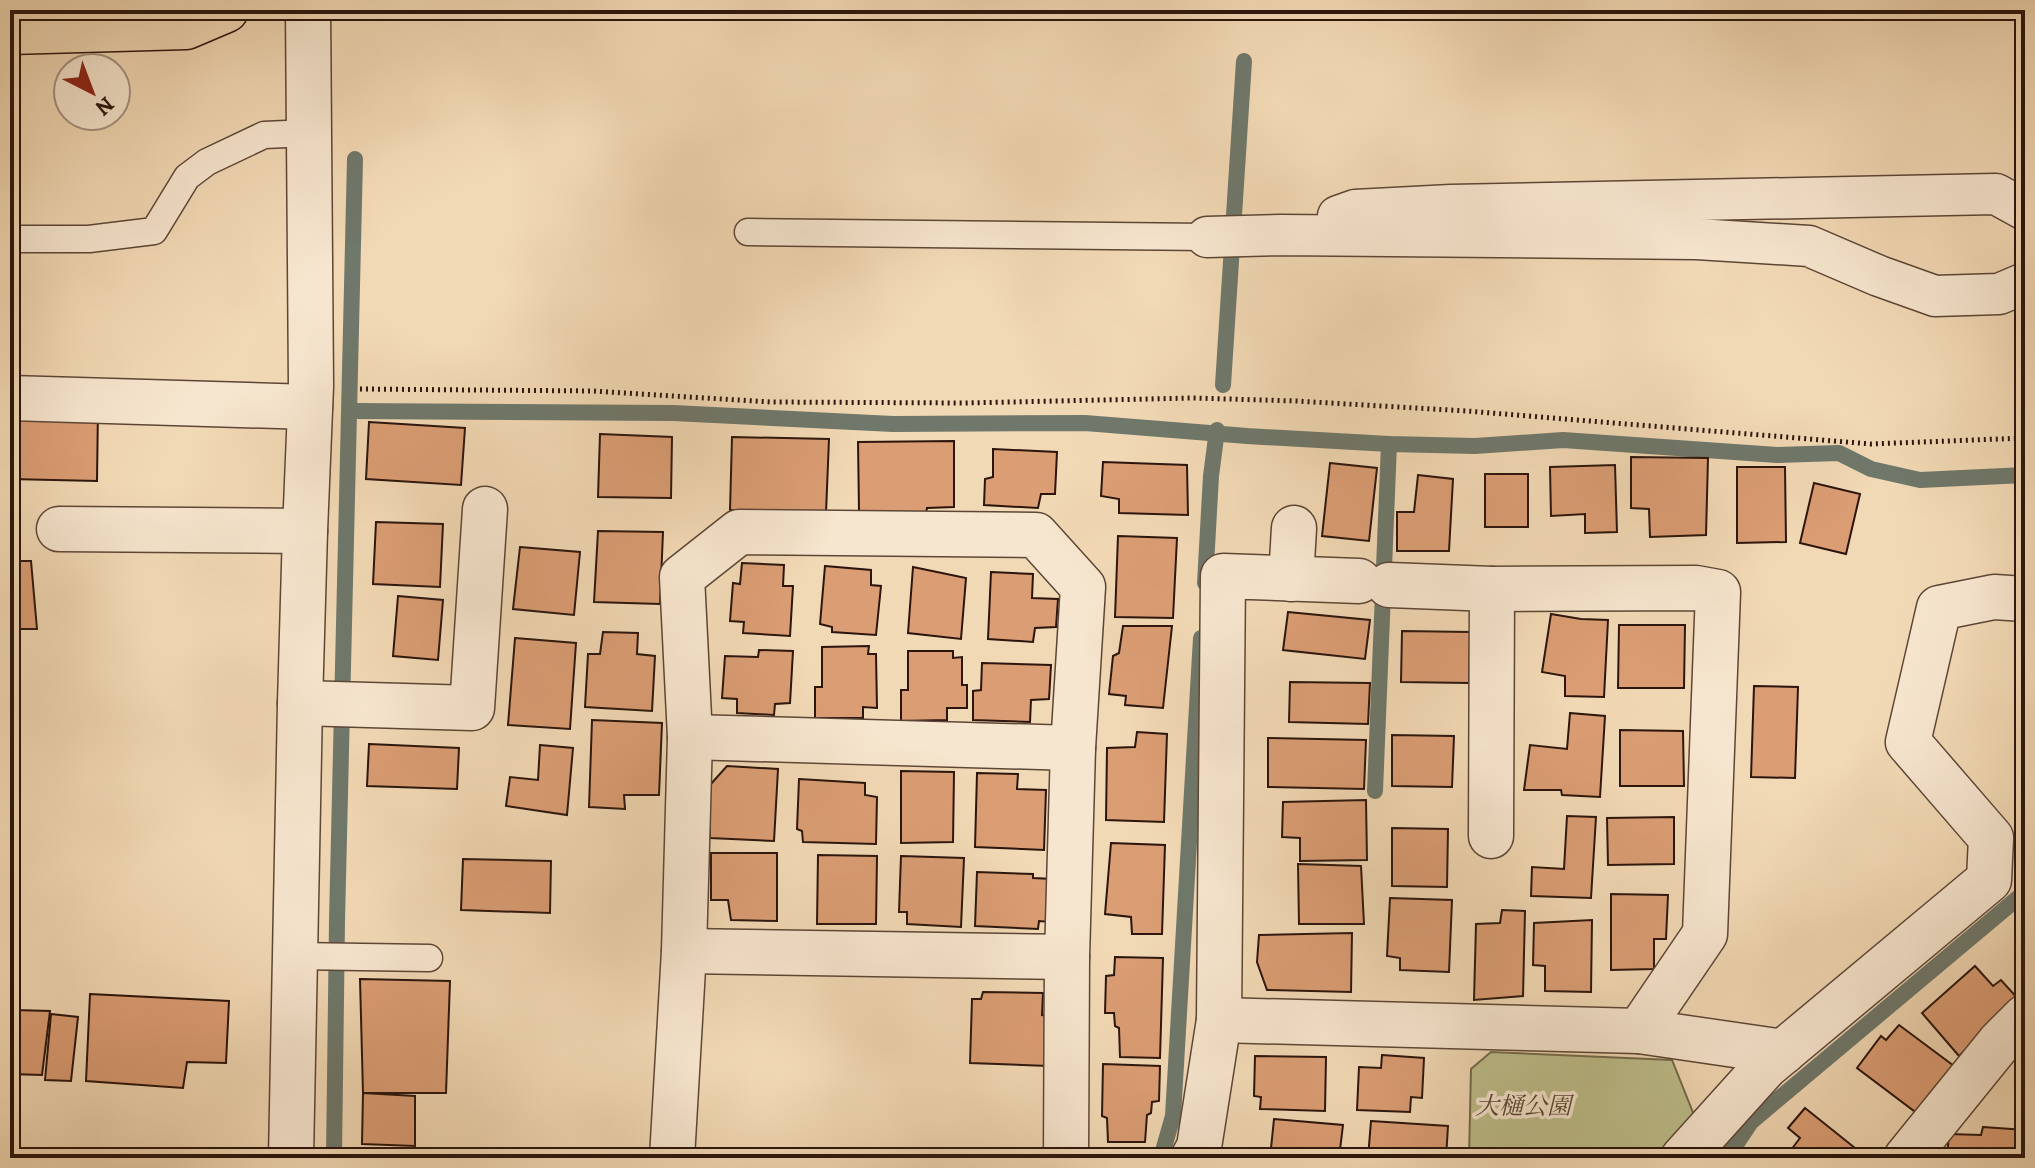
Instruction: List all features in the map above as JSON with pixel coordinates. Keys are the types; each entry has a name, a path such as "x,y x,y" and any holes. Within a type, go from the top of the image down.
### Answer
{"highway":[{"path":"10,32 186,27 226,10"}],"street":[{"path":"291,1158 314,956 333,704 305,531 310,407 308,10"},
{"path":"1281,235 1355,210 1451,205 1996,194 2025,210"},
{"path":"1207,237 1281,235 1711,240 1809,246 1935,296 1999,294 2025,283"},
{"path":"10,398 310,407"},
{"path":"333,704 472,708 485,509"},
{"path":"1291,579 1294,528"},
{"path":"59,529 305,531"},
{"path":"672,1158 684,951 690,737 682,577 739,532 1036,535 1083,587 1073,748 1067,957 1066,1158"},
{"path":"1193,1158 1199,1147 1219,1020 1223,576 1492,589 1696,588 1718,592 1705,934 1639,1031"},
{"path":"1491,836 1492,589"},
{"path":"1683,1158 1766,1066 1989,880 1991,838 1908,742 1939,608 1994,597 2025,599"},
{"path":"690,737 1073,748"},
{"path":"684,951 1067,957"},
{"path":"1219,1020 1639,1031 1783,1052"},
{"path":"1906,1158 2017,1034"}],"lane":[{"path":"10,239 89,239 154,231 187,177 207,162 264,135 310,133"},
{"path":"748,232 1207,237"},
{"path":"314,956 429,958"}],"path":[{"path":"362,390 593,391 770,402 1222,399 1467,411 1871,444 2025,438"}],"green space":[{"name":"大樋公園","path":"1491,1052 1672,1060 1694,1115 1660,1157 1469,1158 1471,1069"}],"building":[{"path":"10,403 98,407 97,481 10,479"},
{"path":"369,422 465,428 461,485 366,479"},
{"path":"600,434 672,437 671,498 598,497"},
{"path":"732,437 829,439 826,513 730,510"},
{"path":"954,441 954,507 927,508 926,514 859,511 858,442"},
{"path":"993,449 1057,452 1055,494 1041,494 1038,508 984,505 985,479 993,477"},
{"path":"1631,457 1708,458 1706,535 1650,537 1649,509 1631,508"},
{"path":"1103,462 1187,465 1188,515 1119,513 1119,499 1101,496"},
{"path":"1330,463 1377,468 1369,541 1322,536"},
{"path":"1615,465 1617,532 1585,533 1585,514 1551,516 1550,467"},
{"path":"1737,467 1785,467 1786,542 1737,543"},
{"path":"1485,474 1528,474 1528,527 1485,527"},
{"path":"1418,475 1453,479 1449,551 1397,551 1397,512 1414,512"},
{"path":"1814,483 1860,494 1846,554 1800,543"},
{"path":"376,522 443,524 440,587 373,584"},
{"path":"598,531 663,532 660,604 594,602"},
{"path":"1118,536 1177,538 1173,618 1115,617"},
{"path":"520,547 580,552 574,615 513,609"},
{"path":"10,561 31,561 37,629 10,629"},
{"path":"742,563 784,565 783,586 793,586 790,636 743,633 744,622 730,621 733,583 740,584"},
{"path":"825,566 871,570 871,585 881,586 876,635 832,632 832,627 820,624"},
{"path":"913,567 966,578 961,639 908,633"},
{"path":"991,572 1033,574 1032,598 1058,599 1056,627 1035,628 1033,642 988,639"},
{"path":"398,596 443,600 438,660 393,656"},
{"path":"1288,612 1370,620 1365,659 1283,650"},
{"path":"1551,614 1608,620 1604,697 1565,696 1565,676 1542,672"},
{"path":"1619,625 1685,625 1684,688 1618,688"},
{"path":"1123,626 1172,626 1163,708 1125,705 1126,696 1109,694 1113,656 1119,653"},
{"path":"1402,631 1470,632 1469,683 1401,682"},
{"path":"603,632 638,633 637,654 655,656 652,711 585,707 588,654 600,654"},
{"path":"515,638 576,643 570,729 508,725"},
{"path":"869,646 868,654 876,654 877,708 863,707 863,718 815,718 815,687 822,687 822,647"},
{"path":"759,650 793,651 790,703 775,704 774,715 737,713 737,699 722,698 725,656 758,657"},
{"path":"908,651 953,651 953,658 962,657 962,685 967,685 967,708 947,708 947,720 901,721 901,690 908,690"},
{"path":"982,663 1051,665 1049,699 1031,700 1030,722 973,720 973,691 981,690"},
{"path":"1290,682 1370,683 1368,724 1289,722"},
{"path":"1754,686 1798,687 1795,778 1751,777"},
{"path":"1570,713 1605,716 1600,797 1562,795 1561,790 1524,790 1530,745 1567,749"},
{"path":"592,720 662,723 659,795 624,795 625,809 589,807"},
{"path":"1620,730 1683,731 1684,786 1620,786"},
{"path":"1137,732 1167,734 1164,822 1106,820 1107,748 1135,747"},
{"path":"1392,735 1454,736 1452,787 1392,786"},
{"path":"1268,738 1366,740 1364,789 1268,787"},
{"path":"369,744 459,748 457,789 367,786"},
{"path":"540,745 573,748 567,815 506,806 510,777 538,780"},
{"path":"727,766 778,769 774,841 710,838 710,785"},
{"path":"901,771 954,772 953,842 901,843"},
{"path":"977,773 1018,774 1017,789 1046,790 1044,850 975,847"},
{"path":"799,779 865,783 865,795 877,797 876,844 803,842 802,831 797,829"},
{"path":"1366,800 1367,860 1300,861 1300,838 1282,837 1283,802"},
{"path":"1567,816 1596,817 1591,898 1531,896 1532,867 1564,869"},
{"path":"1674,817 1674,864 1608,865 1607,818"},
{"path":"1392,828 1448,829 1447,887 1392,886"},
{"path":"1111,843 1165,845 1162,934 1132,934 1131,917 1105,914"},
{"path":"711,853 777,853 777,921 731,920 728,900 711,900"},
{"path":"818,855 877,856 876,924 817,924"},
{"path":"901,856 964,858 961,927 907,924 907,912 899,912"},
{"path":"463,859 551,861 550,913 461,910"},
{"path":"1298,864 1361,866 1364,924 1299,924"},
{"path":"977,872 1033,874 1033,878 1053,879 1050,922 1039,921 1038,929 975,926"},
{"path":"1611,894 1668,895 1666,939 1654,939 1654,969 1611,970"},
{"path":"1390,898 1452,900 1449,972 1400,970 1400,958 1387,956"},
{"path":"1502,910 1525,911 1523,996 1474,1000 1476,924 1500,923"},
{"path":"1592,920 1591,992 1545,991 1545,966 1533,965 1534,923"},
{"path":"1352,933 1351,992 1267,990 1257,962 1259,935"},
{"path":"1115,957 1163,958 1160,1058 1120,1057 1119,1028 1115,1026 1114,1013 1105,1013 1106,976 1114,975"},
{"path":"1975,966 1993,986 2001,980 2020,1001 1959,1056 1922,1013"},
{"path":"360,979 450,981 446,1093 363,1093"},
{"path":"983,992 1043,993 1042,1015 1050,1016 1048,1066 970,1063 972,999 981,999"},
{"path":"90,994 229,1001 226,1063 187,1062 183,1088 86,1081"},
{"path":"10,998 15,1010 50,1011 42,1075 10,1074"},
{"path":"51,1014 78,1017 71,1081 45,1080"},
{"path":"1899,1025 1958,1069 1922,1117 1857,1068 1881,1036 1886,1040"},
{"path":"1382,1055 1424,1058 1422,1098 1411,1097 1410,1112 1357,1110 1359,1067 1381,1068"},
{"path":"1255,1056 1326,1057 1325,1111 1260,1109 1261,1097 1254,1096"},
{"path":"1103,1064 1160,1066 1159,1101 1152,1102 1151,1113 1147,1115 1145,1142 1108,1142 1107,1118 1102,1116"},
{"path":"363,1093 415,1096 415,1146 362,1144"},
{"path":"1805,1108 1864,1158 1785,1158 1800,1138 1788,1128"},
{"path":"1274,1119 1343,1125 1339,1158 1270,1158"},
{"path":"1371,1121 1448,1126 1446,1158 1368,1158"},
{"path":"1983,1127 2025,1130 2025,1158 1947,1158 1949,1134 1981,1135"}],"waterway":[{"path":"1223,385 1244,61"},
{"path":"334,1158 355,159"},
{"path":"350,411 673,413 893,424 1085,423 1389,444 1475,446 1563,440 1777,455 1839,453 1871,469 1920,480 2025,475"},
{"path":"1205,583 1217,430"},
{"path":"1375,791 1389,444"},
{"path":"1161,1158 1173,1116 1201,638"},
{"path":"1727,1158 1751,1122 2025,892"}]}
